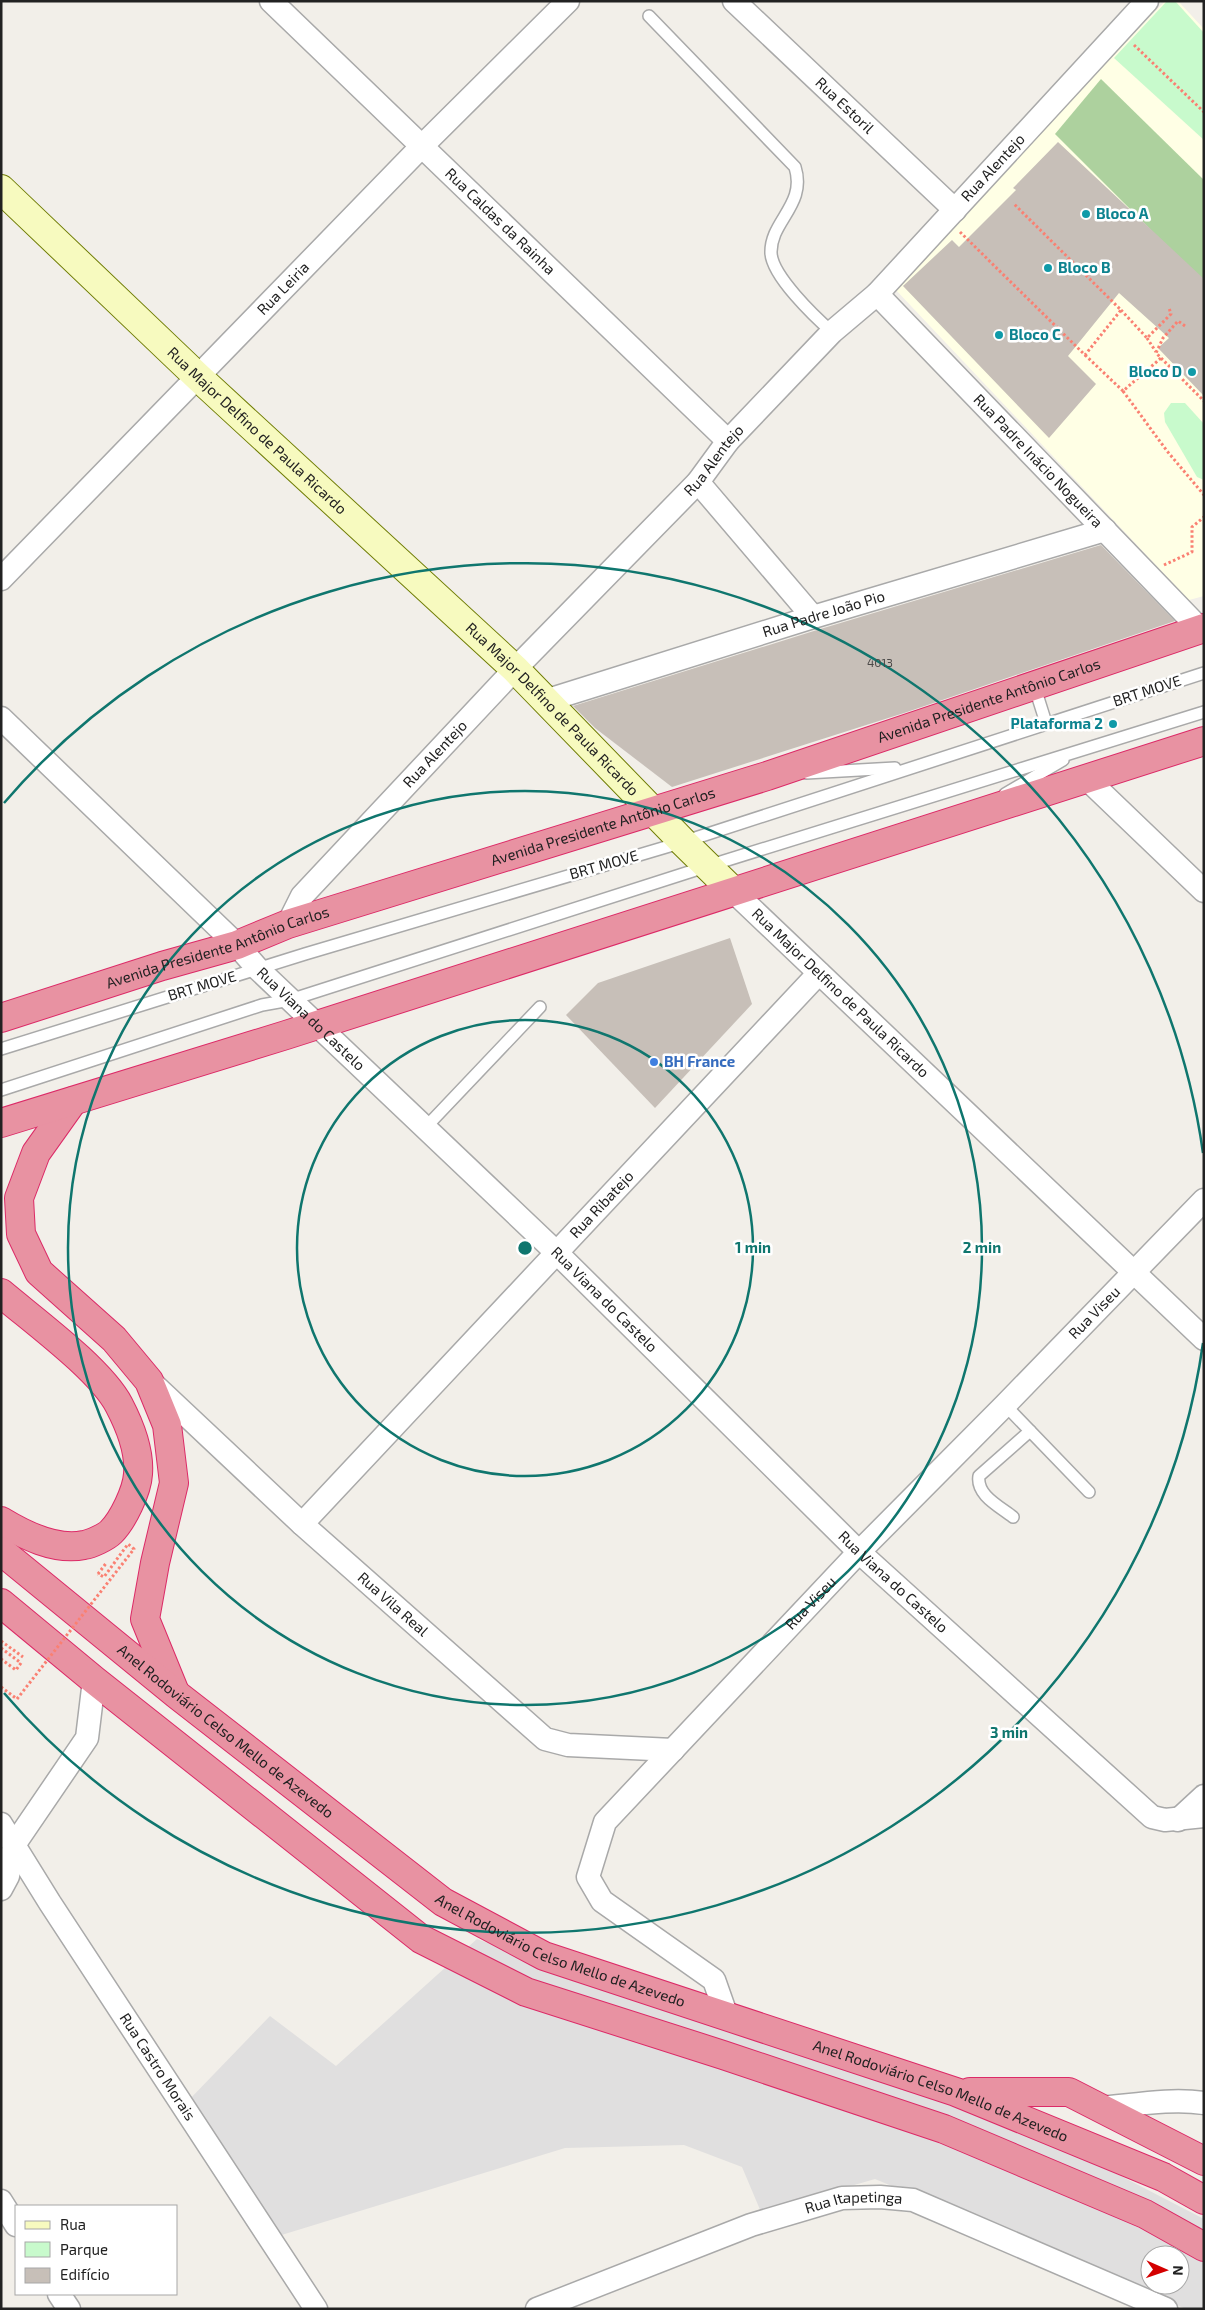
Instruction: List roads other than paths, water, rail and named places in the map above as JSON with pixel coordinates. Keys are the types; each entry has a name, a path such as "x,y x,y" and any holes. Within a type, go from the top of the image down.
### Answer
{"highway":[{"name":"Avenida Presidente Antônio Carlos","path":"1,1018 162,966 237,945 288,924 767,776 1202,628"},
{"path":"1,1123 316,1025 733,890 1204,741"},
{"path":"73,1101 36,1153 19,1198 21,1234 39,1272 114,1339 149,1381 167,1425 174,1483 155,1563 145,1619 176,1694"},
{"path":"1,1293 92,1371 118,1403 134,1436 138,1474 128,1508 110,1533 84,1545 61,1544 26,1536 1,1521"},
{"name":"Anel Rodoviário Celso Mello de Azevedo","path":"1,1551 176,1694 443,1902 544,1956 956,2092 1163,2177 1204,2200"},
{"path":"3,1605 94,1680 421,1939 526,1992 733,2058 944,2129 1144,2214 1204,2247"},
{"path":"956,2092 1069,2092 1204,2161"}],"street":[{"name":"Rua Caldas da Rainha","path":"271,1 728,441"},
{"name":"Rua Leiria","path":"1,579 421,147 568,1"},
{"name":"Rua Estoril","path":"734,1 951,214"},
{"name":"Rua Alentejo","path":"288,924 302,896 515,669 698,482 728,441 832,332 877,294 1148,1"},
{"name":"Rua Major Delfino de Paula Ricardo","path":"1,189 198,377 515,669 683,842 1133,1274 1204,1339"},
{"name":"Rua Padre Inácio Nogueira","path":"877,294 1202,628"},
{"path":"698,482 813,617"},
{"name":"Rua Padre João Pio","path":"545,701 813,617 1105,530"},
{"name":"Rua Viana do Castelo","path":"1,718 237,945 258,969 290,1000 557,1253 859,1552 1152,1818 1178,1820 1204,1816"},
{"path":"1086,778 1204,891"},
{"name":"Rua Ribatejo","path":"302,1524 819,973"},
{"name":"Rua Viseu","path":"727,2017 714,1980 602,1900 588,1877 605,1822 859,1552 1006,1405 1204,1200"},
{"name":"Rua Vila Real","path":"149,1381 302,1524 545,1739 568,1745 673,1750"},
{"path":"1,1889 8,1876 14,1845 87,1738 94,1680"},
{"path":"1178,1820 1204,1796"},
{"name":"Rua Castro Morais","path":"1,1824 316,2309"},
{"path":"1100,2108 1156,2103 1204,2103"},
{"name":"Rua Itapetinga","path":"537,2309 751,2225 842,2198 880,2197 914,2200 1166,2309"},
{"path":"1,2201 15,2223"},
{"path":"61,2295 69,2309"}],"lane":[{"path":"649,16 795,166 799,180 796,196 776,236 772,253 777,270 808,311 832,332"},
{"name":"BRT MOVE","path":"1,1049 258,969 683,842 1046,722 1204,673"},
{"path":"1034,685 1046,722"},
{"name":"BRT MOVE","path":"1,1090 262,1005 290,1000 708,866 1204,712"},
{"name":"BRT MOVE","path":"967,816 1082,750"},
{"path":"767,776 911,767"},
{"path":"426,1127 540,1007"},
{"path":"1006,1405 1089,1492"},
{"path":"1013,1517 980,1491 979,1476 1030,1430"}],"place":[{"name":"Bloco A","path":"1086,214"},
{"name":"Bloco B","path":"1048,268"},
{"name":"Bloco C","path":"999,335"},
{"name":"Bloco D","path":"1192,372"},
{"name":"Plataforma 2","path":"1113,724"},
{"name":"BH France","path":"654,1062"}]}
